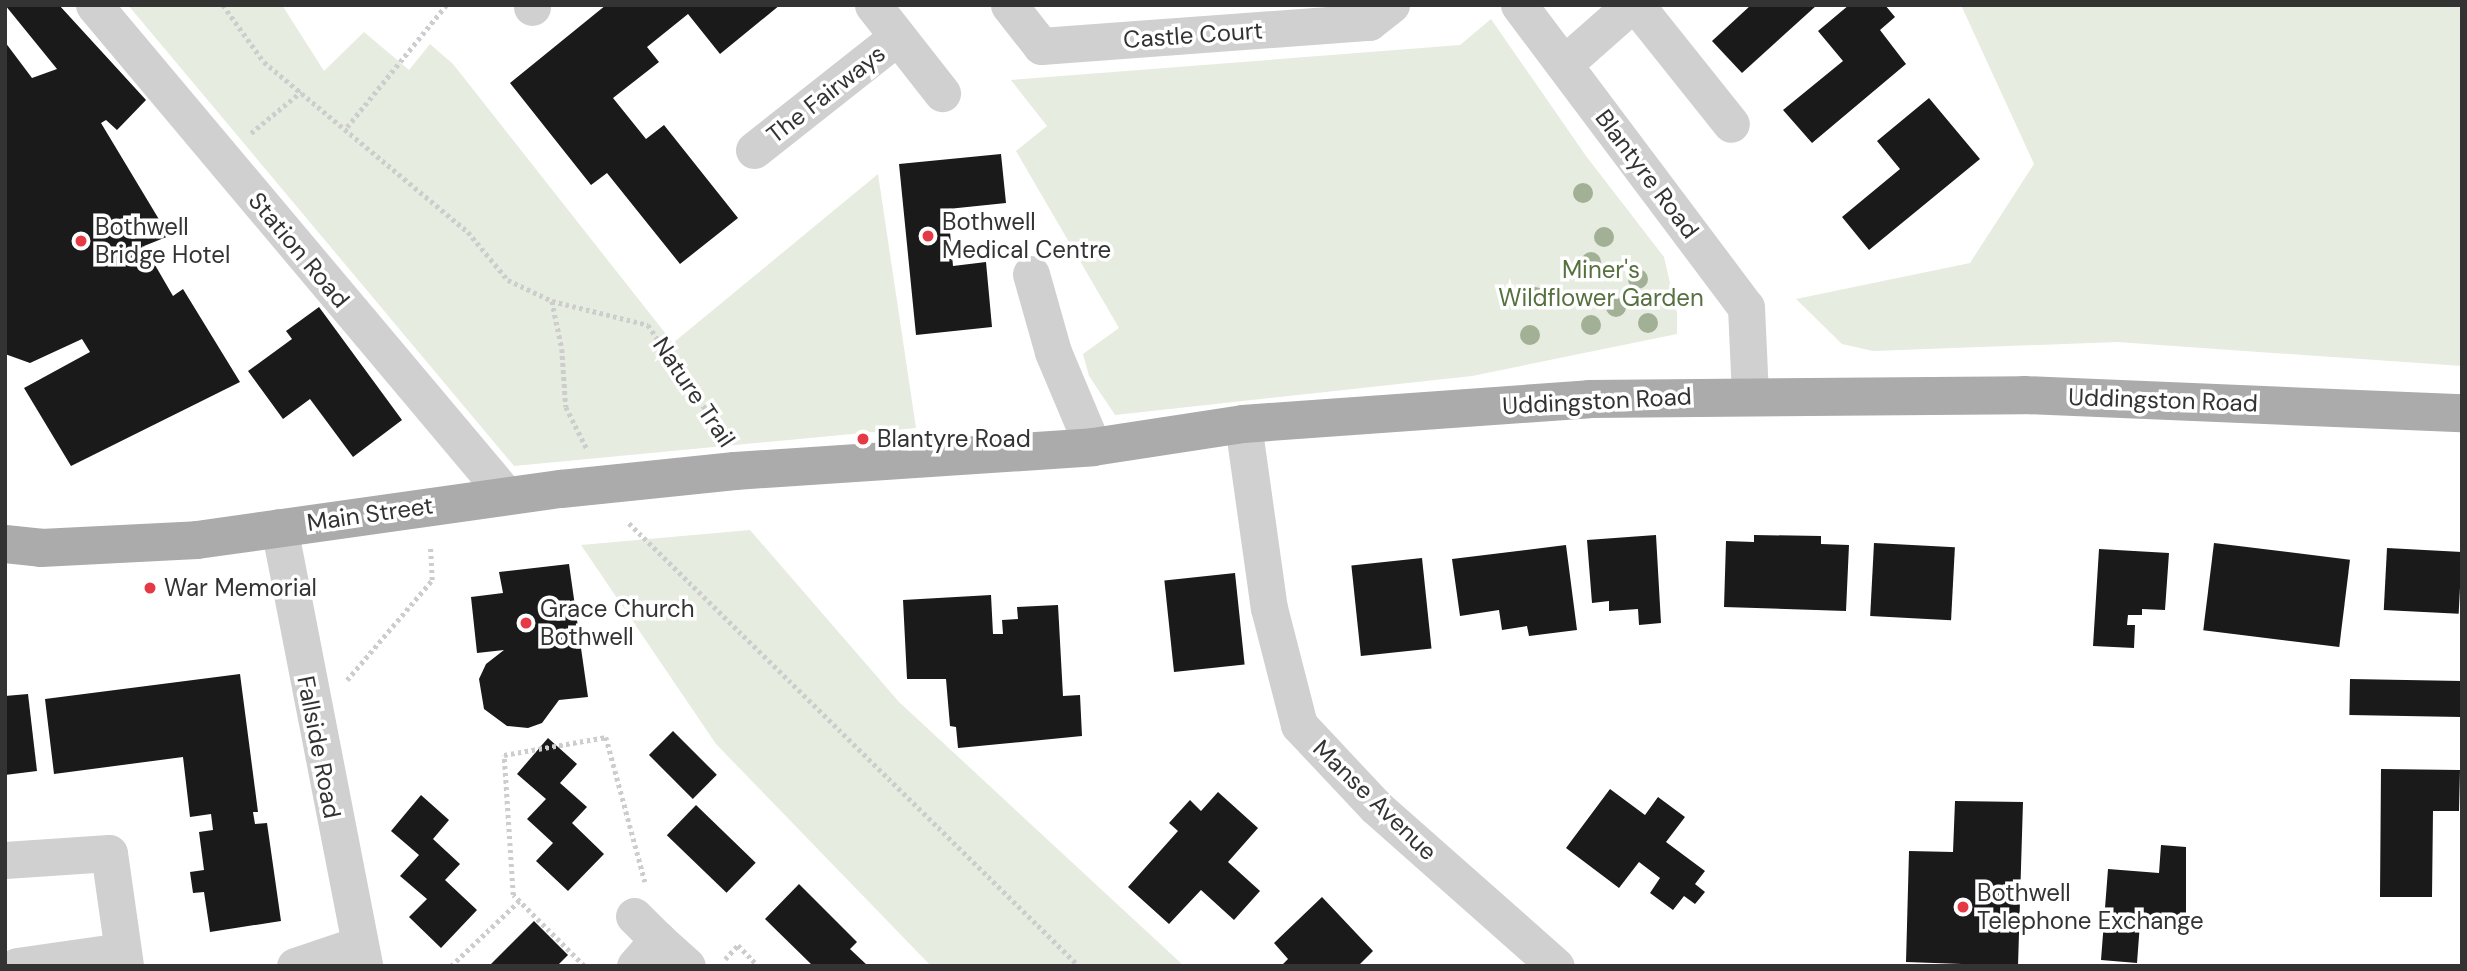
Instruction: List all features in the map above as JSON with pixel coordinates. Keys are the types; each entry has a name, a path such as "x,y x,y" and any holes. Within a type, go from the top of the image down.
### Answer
{"main road":[{"name":"Uddingston Road","path":"741,471 1093,447 1243,424 1589,399 1750,395 2024,395 2462,413"},
{"name":"Main Street","path":"5,544 41,548 184,541 505,494 741,471"}],"street":[{"name":"Station Road","path":"94,5 505,494"},
{"name":"The Fairways","path":"873,5 942,93"},
{"name":"Castle Court","path":"1009,5 1041,46 1369,22 1391,5"},
{"name":"Blantyre Road","path":"1518,5 1746,307 1750,395"},
{"path":"1564,64 1631,5"},
{"path":"1636,5 1731,124"},
{"name":"The Fairways","path":"754,150 897,37"},
{"path":"1031,274 1053,352 1093,447"},
{"name":"Manse Avenue","path":"1243,424 1269,608 1299,725 1376,807 1556,966"},
{"name":"Fallside Road","path":"279,527 361,955"},
{"path":"5,860 109,853 124,958 17,966"},
{"path":"643,940 687,966"},
{"path":"295,966 361,955"}],"path":[{"name":"Nature Trail","path":"223,5 264,62 347,127 468,232 508,280 552,301 648,325 741,471"},
{"path":"347,127 446,5"},
{"path":"220,158 302,92"},
{"path":"552,301 562,349 566,407 589,453"},
{"path":"309,692 349,679 432,580 428,505"},
{"path":"626,520 1079,966"},
{"path":"584,966 513,895 504,755 606,737 649,897 643,940"},
{"path":"451,966 519,901"},
{"path":"718,966 738,945 758,966"}],"green space":[{"path":"128,5 282,5 324,71 364,32 409,70 430,44 453,64 673,343 878,174 916,428 514,466"},
{"path":"1961,5 2462,5 2462,366 2117,342 1873,351 1842,344 1796,299 1970,263 2034,164"},
{"name":"Miner's Wildflower Garden","path":"1491,19 1586,156 1664,257 1677,313 1677,334 1472,376 1115,415 1089,376 1083,354 1119,328 1016,151 1047,126 1011,80 1460,45"},
{"path":"750,530 899,702 1184,966 931,966 716,744 581,545"}],"building":[{"name":"Bothwell Bridge Hotel","path":"5,5 59,5 146,100 117,130 106,120 101,123 169,236 144,246 173,296 183,289 240,382 71,466 24,388 90,352 82,339 30,363 5,354 5,42 32,78 57,69"},
{"path":"606,5 780,5 720,54 688,14 647,47 659,62 613,98 646,139 664,125 738,218 680,264 607,173 591,185 510,83"},
{"path":"1751,5 1817,5 1742,73 1712,41"},
{"path":"1849,5 1885,5 1895,17 1880,30 1906,64 1812,143 1783,110 1843,61 1818,31"},
{"path":"1929,98 1980,159 1869,250 1842,217 1900,169 1877,141"},
{"name":"Bothwell Medical Centre","path":"1001,154 1006,203 948,209 953,266 986,262 992,327 916,335 899,164"},
{"path":"319,307 402,420 353,457 310,399 283,419 248,371 292,339 286,331"},
{"path":"1656,535 1661,623 1639,625 1638,609 1609,611 1609,601 1592,603 1587,540"},
{"path":"1754,535 1821,536 1821,544 1849,545 1846,611 1724,607 1726,541 1754,542"},
{"path":"1874,543 1955,547 1951,620 1870,616"},
{"path":"2214,543 2350,560 2339,647 2203,630"},
{"path":"1566,545 1577,630 1529,636 1527,626 1502,630 1499,610 1460,616 1452,559"},
{"path":"2387,548 2462,552 2459,614 2384,610"},
{"path":"2099,549 2169,553 2165,610 2142,609 2142,615 2128,615 2127,625 2135,625 2134,648 2093,646"},
{"path":"1422,558 1432,649 1361,656 1351,565"},
{"name":"Grace Church Bothwell","path":"569,564 588,697 559,700 542,723 528,728 507,726 484,709 479,679 486,664 504,650 477,653 471,597 503,593 499,572"},
{"path":"1235,573 1245,664 1174,672 1164,580"},
{"path":"991,595 993,634 1003,634 1002,620 1018,619 1017,607 1058,605 1063,696 1080,695 1082,736 958,748 956,727 950,726 946,679 907,679 903,600"},
{"path":"240,674 258,812 253,812 255,824 267,823 281,921 210,932 204,892 193,893 190,872 204,870 199,832 213,830 211,814 190,817 183,757 54,774 45,699"},
{"path":"2350,679 2462,681 2461,717 2349,715"},
{"path":"28,694 37,771 5,775 5,696"},
{"path":"673,731 717,775 693,799 649,755"},
{"path":"548,738 577,764 560,783 587,807 572,823 604,854 568,891 536,861 553,843 527,819 546,799 517,774"},
{"path":"2381,769 2460,770 2459,811 2433,811 2432,897 2380,897"},
{"path":"1610,789 1645,815 1658,797 1685,817 1666,842 1705,871 1695,884 1705,892 1695,904 1684,896 1673,910 1650,893 1660,878 1639,862 1619,888 1566,848"},
{"path":"1218,792 1258,828 1228,862 1260,891 1234,920 1201,890 1169,924 1128,887 1178,831 1169,823 1190,800 1201,811"},
{"path":"421,795 449,820 433,839 460,864 445,880 477,910 441,948 409,917 427,899 400,876 419,855 391,831"},
{"name":"Bothwell Telephone Exchange","path":"1955,801 2023,802 2018,966 1906,962 1909,851 1953,852"},
{"path":"696,805 756,863 727,893 667,835"},
{"path":"2161,845 2186,847 2186,926 2140,923 2137,963 2101,960 2108,869 2159,873"},
{"path":"799,884 857,942 850,949 868,966 813,966 765,919"},
{"path":"1322,897 1373,951 1358,966 1281,966 1288,959 1274,943"},
{"path":"534,921 568,955 557,966 489,966"}],"place":[{"name":"Bothwell Medical Centre","path":"928,236"},
{"name":"Bothwell Bridge Hotel","path":"81,241"},
{"name":"Blantyre Road","path":"863,439"},
{"name":"War Memorial","path":"150,588"},
{"name":"Grace Church Bothwell","path":"526,623"},
{"name":"Bothwell Telephone Exchange","path":"1963,907"}]}
